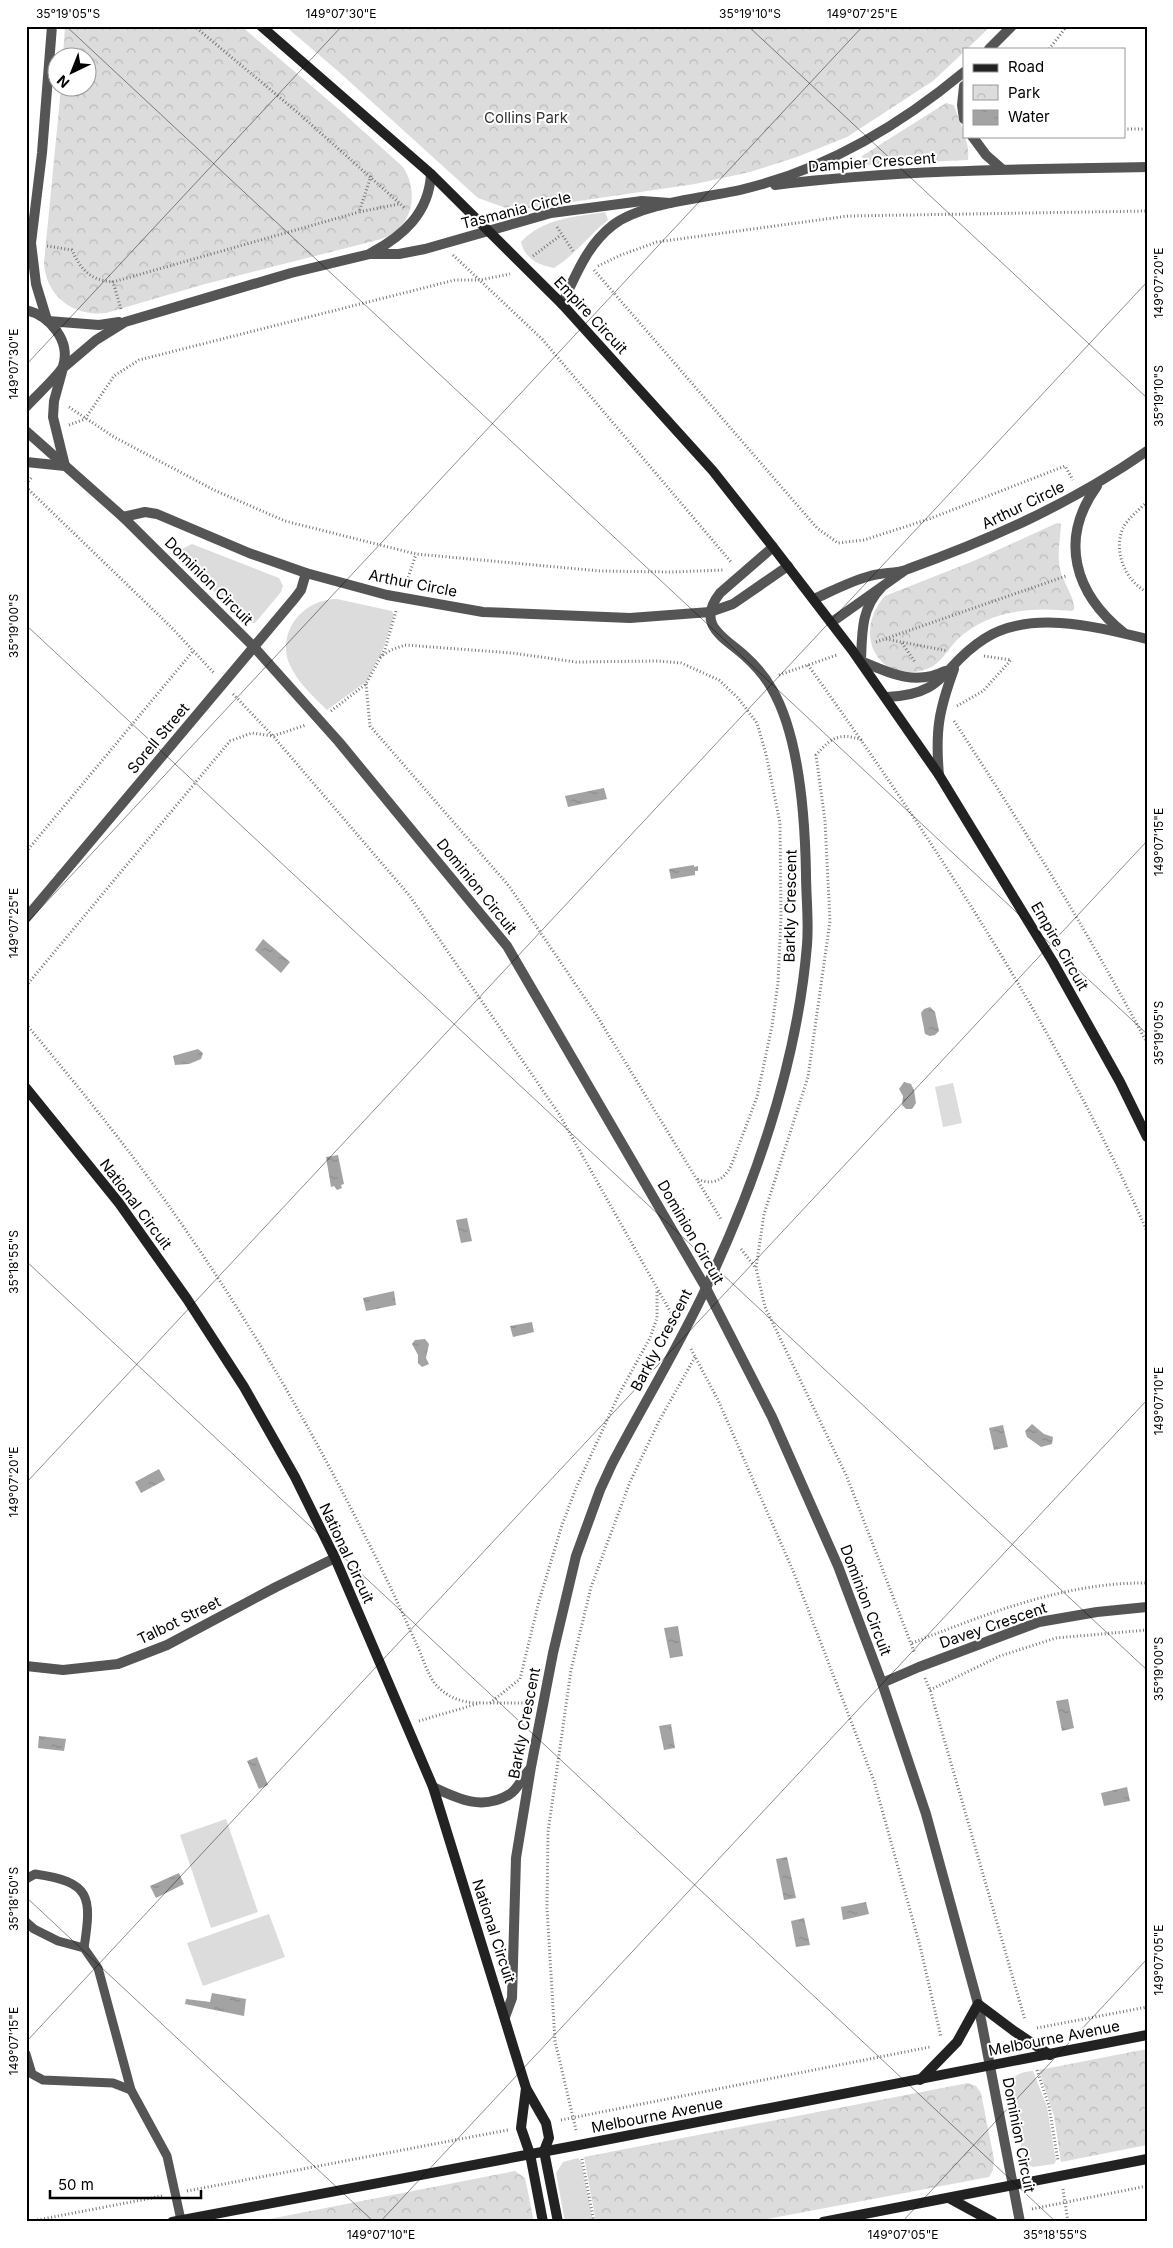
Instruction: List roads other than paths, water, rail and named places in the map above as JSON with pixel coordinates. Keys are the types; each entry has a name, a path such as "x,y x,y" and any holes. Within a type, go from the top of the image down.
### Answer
{"street":[{"path":"47,320 36,284 31,243 41,162 52,26"},
{"name":"Empire Circuit","path":"261,26 431,174 562,304 712,471 832,622 857,648 861,661 940,775 1054,962 1120,1082 1147,1137"},
{"path":"990,48 1012,26"},
{"name":"Tasmania Circle","path":"562,304 584,258 596,242 614,224 632,215 670,203 744,189 796,173 871,139 926,102 963,73"},
{"path":"963,96 963,112"},
{"path":"974,138 986,154 1002,169"},
{"name":"Dampier Crescent","path":"744,189 847,176 1002,169 1147,167"},
{"name":"Tasmania Circle","path":"370,254 396,239 411,224 427,198 431,174"},
{"name":"Tasmania Circle","path":"47,320 99,325 125,322 291,273 370,254 412,252 551,214 636,201 670,203"},
{"path":"26,253 31,243"},
{"path":"26,310 39,314 47,320 62,341 63,368 54,400 53,417 64,466 26,462"},
{"name":"Tasmania Circle","path":"26,407 63,368 96,340 125,322"},
{"name":"Dominion Circuit","path":"26,431 123,517 254,647 318,718 507,946 706,1288 772,1417 838,1566 882,1683 926,1814 978,2004 1020,2222"},
{"name":"Arthur Circle","path":"814,599 868,576 905,571 976,544 1042,514 1081,493 1147,450"},
{"path":"1100,481 1086,504 1079,522 1075,550 1078,572 1083,586 1094,604 1106,618 1126,634"},
{"name":"Arthur Circle","path":"123,517 145,512 157,514 306,573 401,597 483,612 630,618 710,612 732,604 788,566"},
{"path":"710,612 720,593 774,547"},
{"name":"Arthur Circle","path":"832,622 905,571"},
{"name":"Sorell Street","path":"26,918 298,594 306,573"},
{"path":"857,648 865,612 874,595 881,588"},
{"name":"Barkly Crescent","path":"505,2016 512,1998 516,1858 543,1703 576,1556 600,1490 612,1464 706,1288 756,1172 787,1068 800,1008 807,943 805,838 799,779 785,715 766,679 746,657 715,631 711,623 710,612"},
{"path":"887,697 910,695 923,691 939,681 965,654 983,639 1003,629 1019,624 1062,623 1147,639"},
{"path":"861,661 900,677 913,678 932,676 955,665"},
{"name":"Empire Circuit","path":"940,775 937,735 939,713 955,665"},
{"name":"National Circuit","path":"26,1088 119,1203 187,1299 244,1387 295,1477 335,1558 433,1787 526,2088 546,2123 549,2138 544,2152"},
{"name":"Talbot Street","path":"26,1666 63,1670 118,1664 167,1645 335,1558"},
{"name":"Davey Crescent","path":"882,1683 1039,1622 1097,1612 1147,1607"},
{"path":"433,1787 462,1801 485,1803 511,1794 531,1767"},
{"path":"920,2080 956,2042 978,2004 1030,2042 1050,2054"},
{"name":"Melbourne Avenue","path":"176,2221 579,2146 1147,2035"},
{"name":"National Circuit","path":"526,2088 521,2128 524,2143 530,2154 543,2222"},
{"path":"544,2152 558,2222"},
{"path":"823,2222 1147,2159"},
{"path":"949,2198 993,2222"}],"lane":[{"path":"26,1879 35,1874 54,1877 71,1882 82,1890 88,1903 84,1948"},
{"path":"26,1922 34,1929 58,1941 84,1948 98,1968 131,2090 167,2156 176,2193 176,2221"},
{"path":"26,2054 32,2074 43,2080 113,2083 131,2090"}],"water":[{"path":"604,788 607,799 568,807 565,796"},
{"path":"694,865 694,867 698,866 698,871 695,871 695,875 671,879 669,869"},
{"path":"263,939 290,962 281,973 255,950"},
{"path":"930,1007 935,1012 939,1031 935,1035 930,1036 925,1034 921,1013 924,1009"},
{"path":"198,1049 203,1053 201,1059 189,1064 175,1065 173,1056"},
{"path":"904,1082 911,1084 914,1090 916,1103 912,1109 906,1109 902,1105 903,1096 899,1089"},
{"path":"338,1155 344,1184 341,1185 342,1188 337,1190 334,1186 331,1187 326,1157"},
{"path":"467,1218 472,1241 461,1243 456,1220"},
{"path":"394,1291 396,1305 366,1311 363,1298"},
{"path":"532,1322 534,1332 513,1337 510,1326"},
{"path":"425,1339 429,1344 426,1358 429,1364 422,1367 418,1363 418,1355 412,1344 415,1340"},
{"path":"1032,1424 1044,1434 1053,1437 1052,1444 1041,1447 1027,1437 1025,1431"},
{"path":"1003,1425 1008,1447 994,1450 989,1428"},
{"path":"159,1469 165,1480 141,1493 135,1482"},
{"path":"678,1626 683,1656 670,1658 664,1628"},
{"path":"1068,1699 1074,1728 1062,1731 1056,1701"},
{"path":"671,1724 675,1748 664,1750 659,1726"},
{"path":"39,1736 66,1739 64,1751 38,1748"},
{"path":"257,1757 268,1785 259,1789 247,1761"},
{"path":"1127,1787 1130,1801 1104,1806 1101,1793"},
{"path":"787,1857 796,1898 784,1900 776,1859"},
{"path":"179,1873 184,1884 156,1898 150,1886"},
{"path":"866,1902 869,1914 843,1920 841,1907"},
{"path":"804,1918 810,1945 796,1947 791,1921"},
{"path":"212,1993 246,1999 244,2016 185,2004 186,1999 210,2002"}],"park label":[{"name":"Collins Park","path":"526,117"}]}
